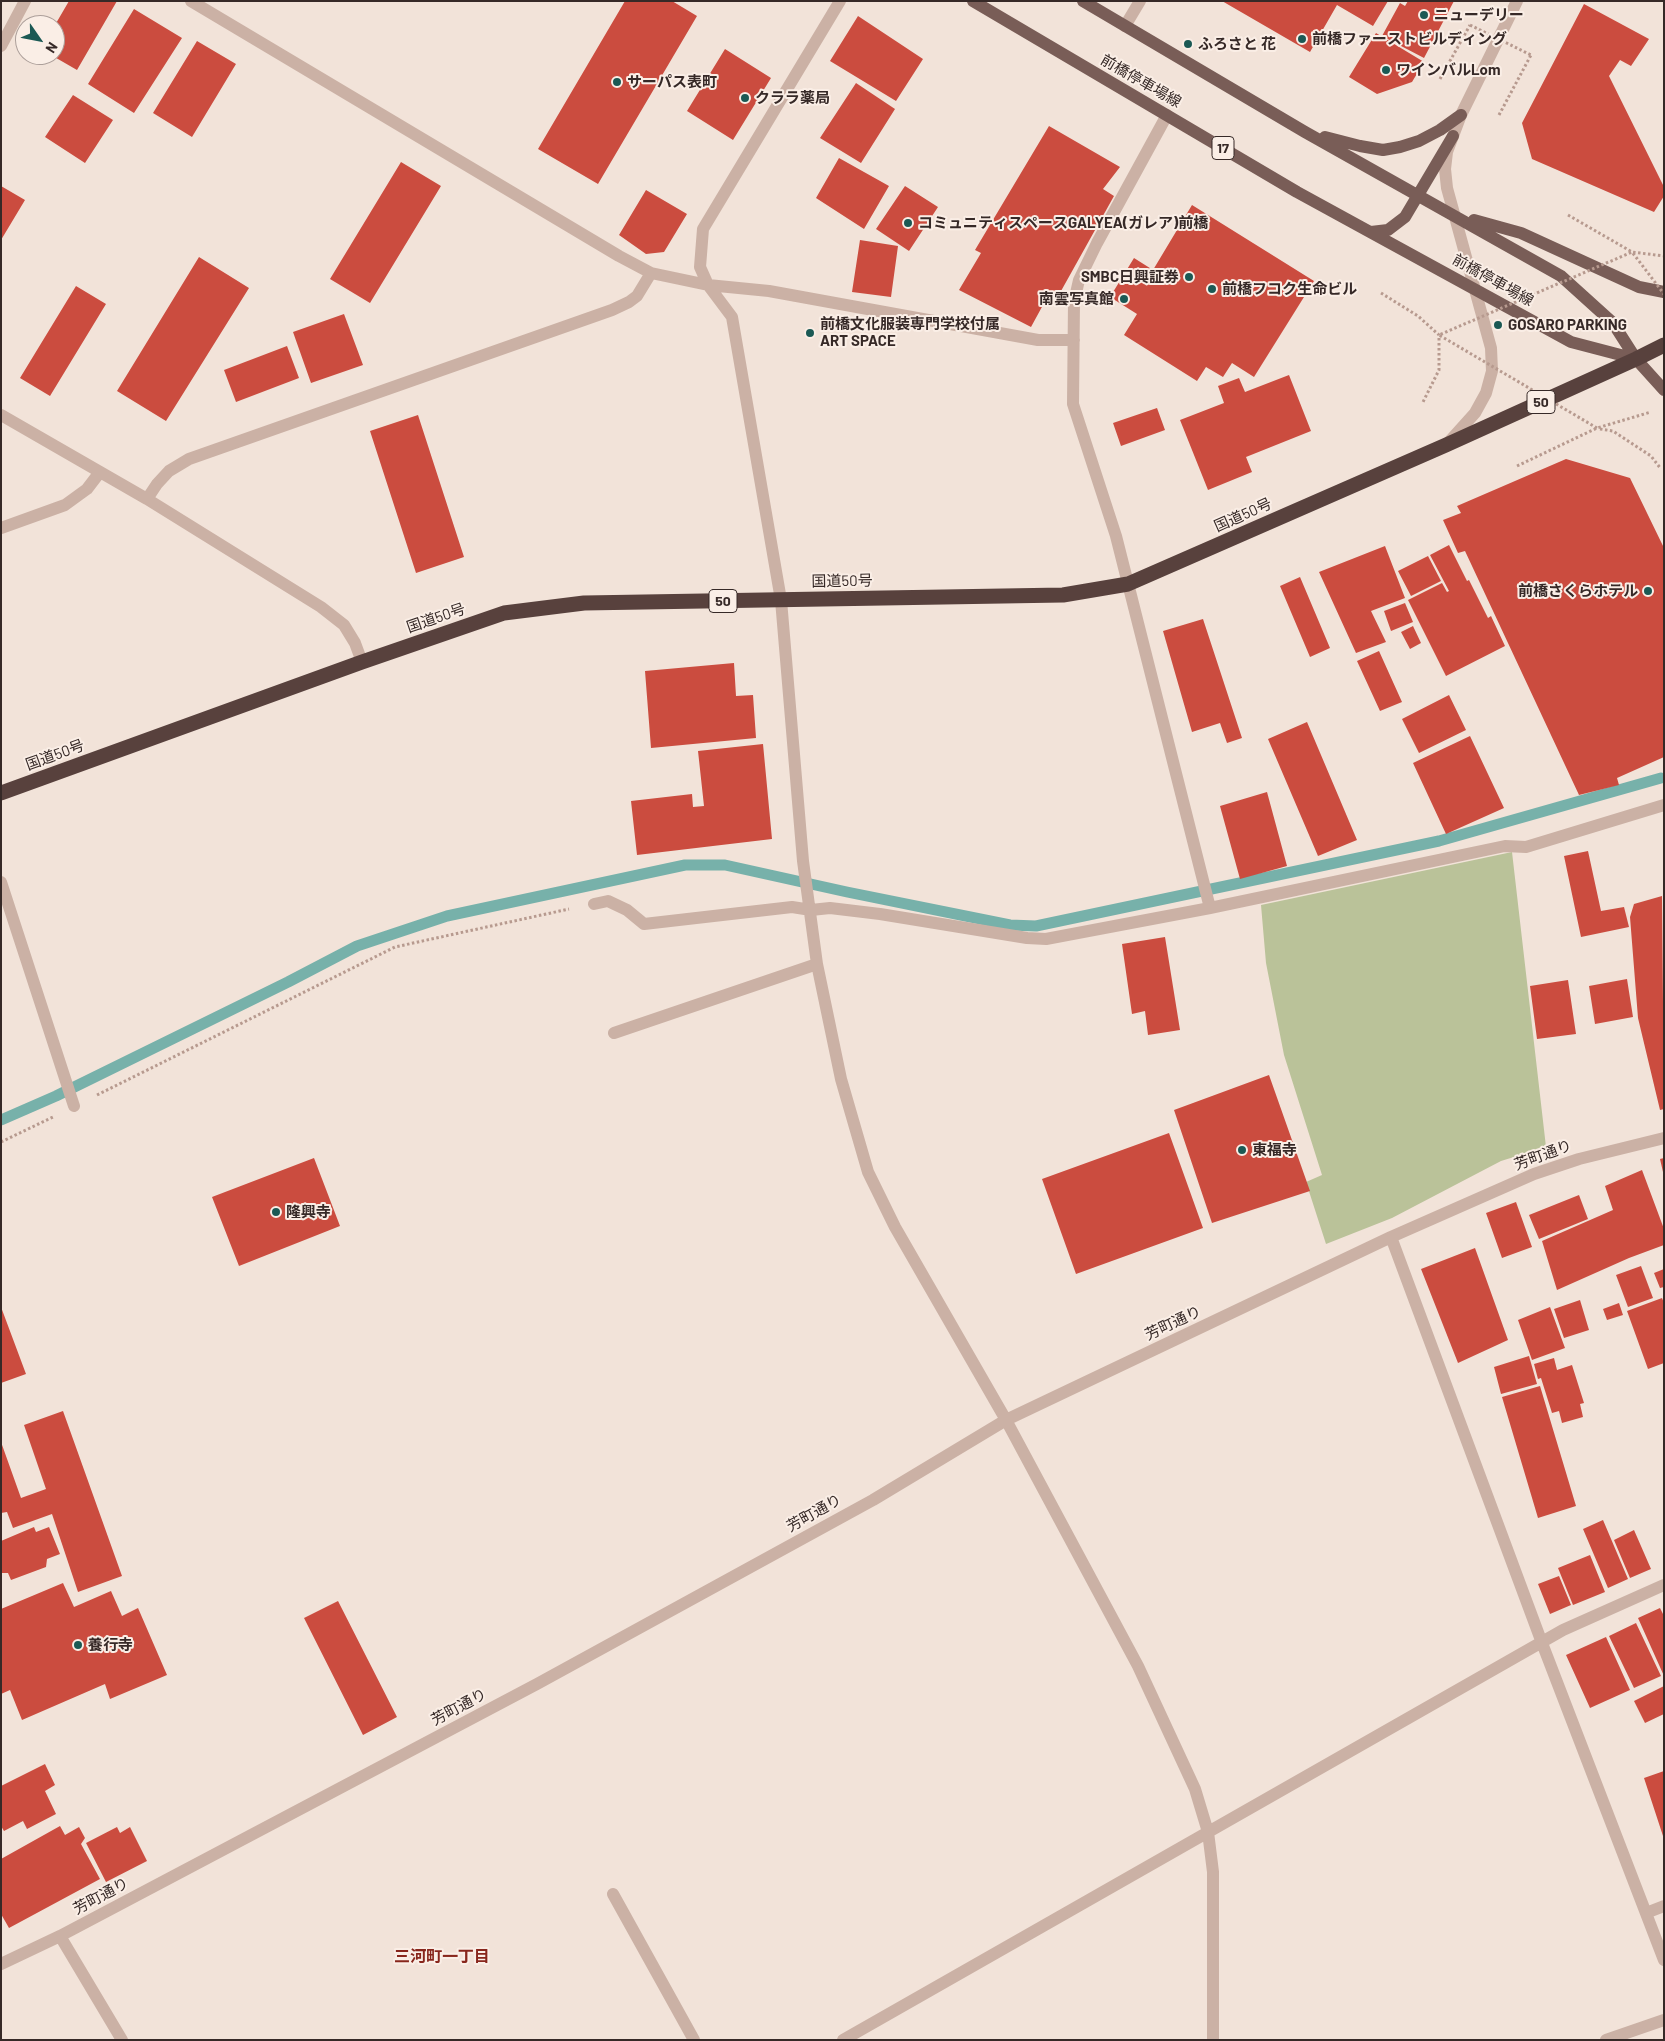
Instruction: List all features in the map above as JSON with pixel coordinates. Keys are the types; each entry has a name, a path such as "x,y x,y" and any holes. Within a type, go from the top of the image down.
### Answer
{"highway":[{"name":"国道50号","path":"1,793 362,662 504,613 584,603 1063,595 1128,584 1446,445 1664,345"}],"main road":[{"name":"前橋停車場線","path":"972,1 1297,192 1571,342 1636,359"},
{"path":"1083,1 1305,132 1561,276 1613,323 1636,359 1664,390"},
{"path":"1305,132 1383,150 1419,141 1440,130 1461,115"},
{"path":"1370,232 1388,230 1405,217 1452,136"},
{"path":"1455,215 1521,233 1640,287 1664,293"}],"street":[{"path":"1,46 26,1"},
{"path":"191,1 619,256 651,272 708,285 769,292 1038,340 1074,340"},
{"path":"840,1 704,229 700,267 708,285 732,317 781,600 801,841 811,910 816,964 841,1079 868,1172 895,1227 1006,1420 1138,1666 1195,1790 1208,1832 1213,1872 1213,2040"},
{"path":"1125,26 1140,1"},
{"path":"1446,445 1475,413 1486,393 1492,371 1491,348 1447,188 1445,169 1447,152 1461,115 1517,1"},
{"path":"1167,115 1096,243 1079,280 1074,302 1074,404 1116,536 1209,906"},
{"path":"148,499 156,484 169,471 189,459 612,310 638,296 651,272"},
{"path":"1,415 148,499 321,607 344,625 355,642 362,662"},
{"path":"1,528 65,505 87,488 100,472"},
{"path":"594,904 608,901 628,910 644,924 792,907 811,910 830,908 880,914 1027,938 1046,939 1505,846 1526,847 1664,805"},
{"path":"1,882 74,1106"},
{"path":"614,1033 816,964"},
{"name":"芳町通り","path":"1,1964 60,1936 554,1674 873,1500 1006,1420 1391,1237 1534,1174 1580,1159 1664,1138"},
{"path":"1391,1237 1542,1642 1664,1960"},
{"path":"843,2040 1563,1630 1664,1585"},
{"path":"613,1894 694,2040"},
{"path":"1646,1913 1664,1906"},
{"path":"60,1936 122,2040"},
{"path":"1606,2040 1664,2020"}],"path":[{"path":"1440,79 1470,25 1531,55 1499,115"},
{"path":"1568,215 1632,252 1664,293"},
{"path":"1439,334 1632,252 1664,256"},
{"path":"1381,293 1418,316 1439,334 1597,428 1614,431 1651,456 1661,469"},
{"path":"1422,404 1439,370 1439,334"},
{"path":"1517,466 1597,428 1654,411"},
{"path":"1,1142 395,947 594,904"}],"green space":[{"path":"1512,852 1546,1147 1501,1161 1392,1218 1326,1244 1306,1182 1322,1175 1284,1055 1266,963 1261,905"}],"building":[{"path":"69,1 117,1 77,70 65,63 65,15 61,15"},
{"name":"サーパス表町","path":"625,1 672,1 697,16 598,184 538,149"},
{"name":"前橋ファーストビルディング","path":"1222,1 1388,1 1373,26 1337,5 1310,52"},
{"path":"1408,1 1454,1 1424,58 1382,36 1400,3 1405,6"},
{"path":"1584,4 1649,39 1631,66 1620,60 1609,76 1664,187 1664,196 1654,212 1532,159 1522,123"},
{"path":"134,9 182,38 134,113 88,84"},
{"path":"858,16 923,59 896,101 830,61"},
{"path":"1376,33 1424,62 1412,82 1377,94 1349,77"},
{"path":"197,41 236,64 192,137 153,113"},
{"path":"725,49 771,78 733,140 687,111"},
{"path":"856,83 895,109 861,163 820,138"},
{"path":"73,95 113,120 85,163 45,137"},
{"path":"1049,126 1120,167 1103,189 1114,196 1056,300 1049,294 1031,327 959,290 981,253 975,250"},
{"path":"839,158 889,186 864,229 816,198"},
{"path":"401,162 441,186 370,303 330,279"},
{"path":"1,186 25,200 1,240"},
{"path":"905,186 938,207 909,251 876,229"},
{"path":"646,190 687,214 664,252 646,254 619,235"},
{"name":"前橋フコク生命ビル","path":"1192,205 1314,281 1254,377 1232,363 1223,377 1206,367 1197,381 1124,335 1137,314 1110,297 1134,258 1153,270"},
{"path":"860,240 898,246 891,297 852,292"},
{"path":"199,257 249,288 166,421 117,391"},
{"path":"76,286 106,304 50,396 20,378"},
{"path":"344,314 363,365 311,383 293,332"},
{"path":"287,346 299,378 236,402 224,370"},
{"path":"1289,375 1311,431 1246,457 1252,472 1208,490 1180,420 1224,403 1218,386 1239,378 1245,392"},
{"path":"1157,408 1165,430 1121,446 1113,423"},
{"path":"418,415 464,557 416,573 370,431"},
{"path":"1566,459 1630,478 1664,548 1664,757 1617,778 1619,785 1579,795 1465,551 1458,553 1443,520 1461,513 1457,506"},
{"path":"1449,545 1488,618 1491,616 1505,646 1446,676 1408,600 1442,583 1447,592 1449,591 1430,555"},
{"path":"1385,546 1405,598 1371,611 1386,642 1356,653 1319,572"},
{"path":"1428,556 1441,581 1411,596 1398,571"},
{"path":"1300,577 1330,648 1310,657 1280,586"},
{"path":"1405,603 1413,622 1391,631 1384,611"},
{"path":"1203,619 1242,738 1227,743 1220,723 1192,732 1163,631"},
{"path":"1413,626 1421,643 1410,649 1401,632"},
{"path":"1379,651 1402,702 1380,711 1357,661"},
{"path":"734,663 736,696 753,695 756,738 651,748 645,671"},
{"path":"1449,695 1466,730 1419,753 1402,719"},
{"path":"1307,722 1357,840 1318,856 1268,739"},
{"path":"1470,736 1504,808 1446,834 1413,763"},
{"path":"763,744 772,839 637,855 631,801 692,794 693,807 704,806 698,751"},
{"path":"1267,792 1287,866 1240,879 1220,806"},
{"path":"1588,851 1601,911 1624,907 1629,927 1581,937 1564,856"},
{"path":"1662,896 1664,1109 1660,1110 1638,1018 1630,917 1634,904"},
{"path":"1165,937 1180,1030 1148,1035 1145,1011 1132,1014 1122,944"},
{"path":"1627,979 1633,1017 1595,1024 1589,986"},
{"path":"1568,980 1576,1034 1537,1039 1530,986"},
{"name":"東福寺","path":"1269,1075 1310,1191 1212,1223 1174,1110"},
{"path":"1169,1133 1203,1228 1076,1274 1042,1179"},
{"name":"隆興寺","path":"314,1158 340,1226 239,1266 212,1197"},
{"path":"1664,1158 1664,1172 1663,1172 1660,1159"},
{"path":"1642,1170 1664,1229 1664,1245 1629,1258 1557,1290 1542,1241 1613,1210 1605,1186"},
{"path":"1579,1195 1588,1219 1539,1239 1529,1215"},
{"path":"1516,1202 1532,1247 1502,1258 1486,1213"},
{"path":"1475,1248 1508,1340 1458,1363 1421,1269"},
{"path":"1641,1266 1653,1298 1628,1307 1616,1275"},
{"path":"1664,1269 1664,1287 1660,1288 1654,1273"},
{"path":"1662,1298 1664,1303 1664,1363 1648,1369 1627,1311"},
{"path":"1580,1300 1589,1330 1564,1338 1554,1309"},
{"path":"1619,1303 1623,1315 1607,1320 1603,1309"},
{"path":"1,1307 26,1374 1,1383"},
{"path":"1550,1307 1565,1348 1532,1360 1518,1320"},
{"path":"1529,1356 1537,1384 1501,1394 1494,1367"},
{"path":"1554,1358 1557,1370 1572,1365 1584,1403 1580,1404 1583,1417 1562,1423 1559,1411 1552,1413 1541,1378 1538,1379 1534,1364"},
{"path":"1540,1386 1576,1506 1538,1518 1502,1397"},
{"path":"63,1411 122,1576 78,1592 52,1514 13,1528 7,1512 1,1513 1,1442 21,1498 46,1489 24,1425"},
{"path":"1603,1520 1628,1579 1608,1588 1583,1529"},
{"path":"34,1527 36,1532 49,1527 60,1554 47,1559 46,1567 11,1580 8,1573 1,1573 1,1541"},
{"path":"1634,1530 1651,1569 1630,1578 1614,1540"},
{"path":"1590,1555 1605,1592 1573,1605 1558,1568"},
{"path":"1559,1576 1571,1605 1550,1614 1538,1584"},
{"name":"養行寺","path":"63,1583 74,1607 111,1591 122,1616 138,1608 167,1675 110,1699 105,1684 22,1720 10,1690 1,1694 1,1609"},
{"path":"338,1601 397,1717 363,1735 304,1618"},
{"path":"1660,1608 1664,1616 1664,1676 1638,1618"},
{"path":"1636,1623 1661,1676 1634,1688 1609,1636"},
{"path":"1606,1637 1630,1690 1590,1708 1566,1655"},
{"path":"1664,1686 1664,1714 1645,1723 1634,1701"},
{"path":"45,1764 55,1785 45,1791 56,1814 27,1829 23,1821 4,1831 1,1826 1,1786"},
{"path":"1664,1771 1664,1835 1663,1836 1644,1778"},
{"path":"60,1826 65,1835 79,1827 85,1838 81,1844 100,1879 9,1928 1,1914 1,1859"},
{"path":"117,1827 120,1833 130,1827 147,1861 106,1882 86,1843"}],"waterway":[{"path":"1,1120 56,1096 357,946 447,916 685,865 725,865 1010,925 1036,926 1439,841 1661,778"}],"place":[{"name":"ニューデリー","path":"1424,15"},
{"name":"前橋ファーストビルディング","path":"1302,39"},
{"name":"ふろさと 花","path":"1188,44"},
{"name":"ワインバルLom","path":"1386,70"},
{"name":"サーパス表町","path":"617,82"},
{"name":"クララ薬局","path":"745,98"},
{"name":"コミュニティスペースGALYEA(ガレア)前橋","path":"908,223"},
{"name":"SMBC日興証券","path":"1189,277"},
{"name":"前橋フコク生命ビル","path":"1212,289"},
{"name":"南雲写真館","path":"1124,299"},
{"name":"GOSARO PARKING","path":"1498,325"},
{"name":"前橋文化服装専門学校付属 ART SPACE","path":"810,333"},
{"name":"前橋さくらホテル","path":"1648,591"},
{"name":"東福寺","path":"1242,1150"},
{"name":"隆興寺","path":"276,1212"},
{"name":"養行寺","path":"78,1645"}],"district":[{"name":"三河町一丁目","path":"442,1957"}]}
